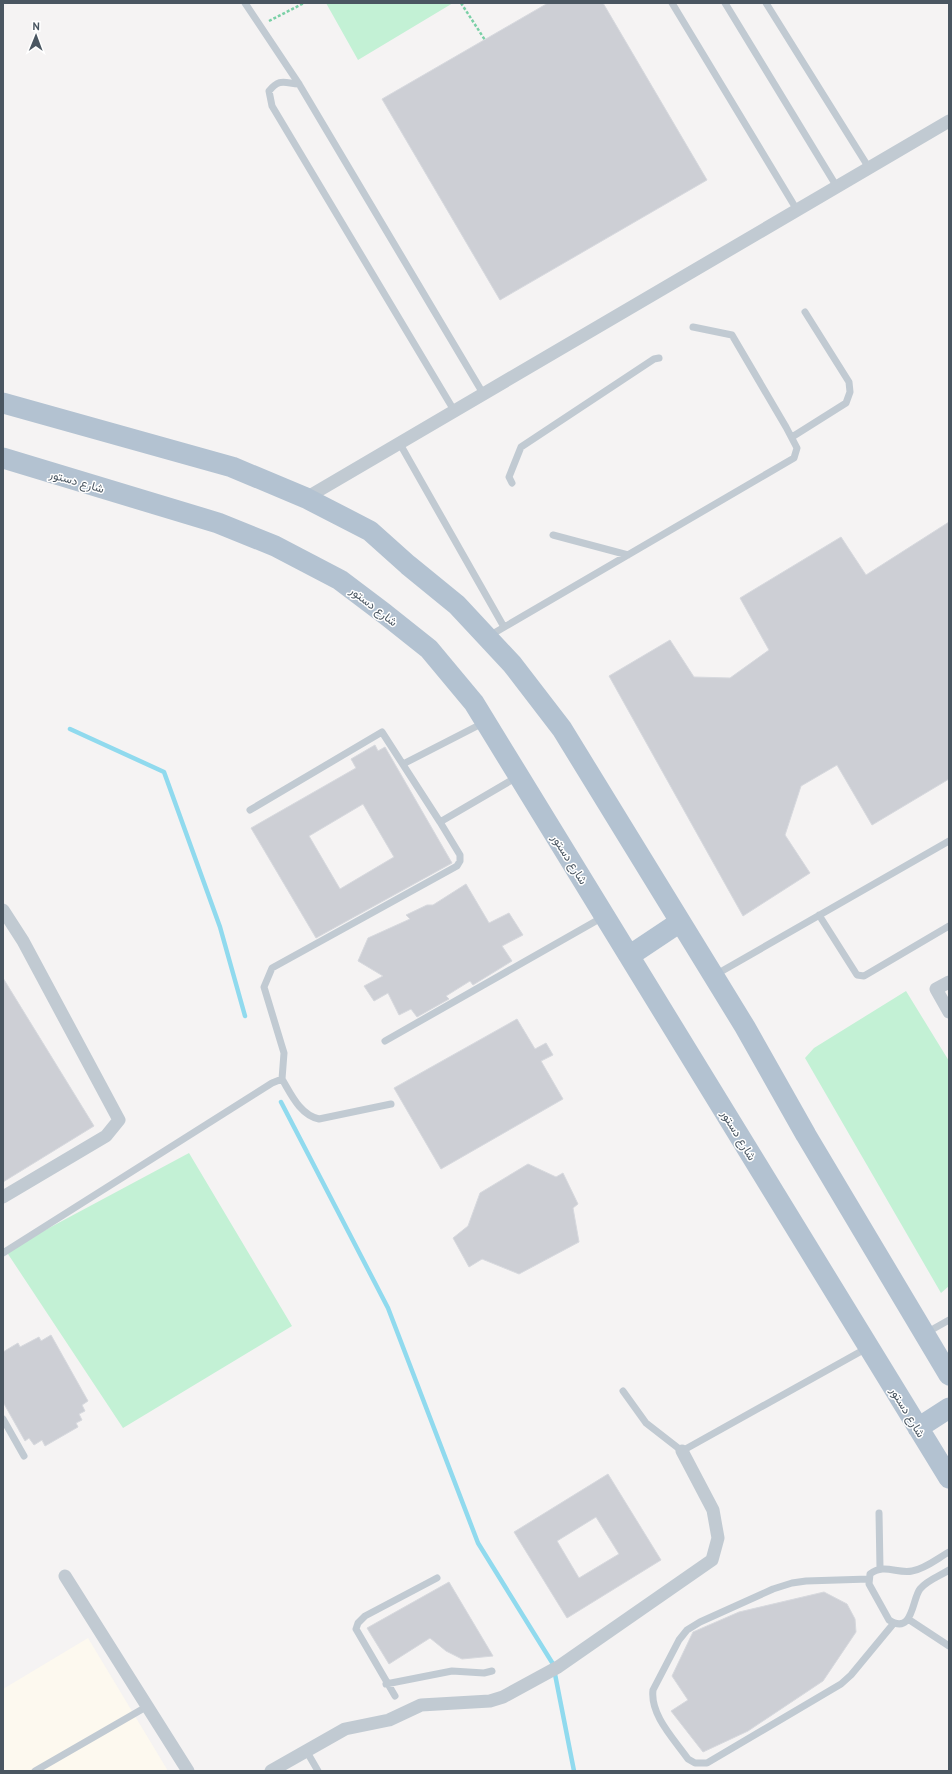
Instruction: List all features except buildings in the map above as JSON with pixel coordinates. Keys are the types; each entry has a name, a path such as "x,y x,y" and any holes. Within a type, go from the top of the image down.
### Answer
{"main road":[{"path":"3,403 232,468 306,498 370,531 408,565 457,605 496,632 512,664 562,730 713,976 949,1375"},
{"name":"شارع دستور","path":"3,458 218,523 275,546 340,580 429,649 474,703 486,722 949,1478"},
{"path":"629,956 680,922"},
{"path":"918,1428 949,1408"}],"street":[{"path":"306,498 949,121"},
{"path":"3,910 8,929 119,1120 106,1136 3,1197"},
{"path":"949,982 936,989 949,1012"},
{"path":"271,1771 307,1752 345,1729 389,1720 402,1709 421,1705 490,1701 503,1697 538,1680 558,1667 712,1560 718,1538 713,1510 682,1451"},
{"path":"65,1576 188,1771"}],"lane":[{"path":"245,3 299,84 484,395"},
{"path":"672,3 797,210"},
{"path":"725,3 837,187"},
{"path":"766,3 868,168"},
{"path":"299,84 282,81 274,85 269,91 272,106 455,412"},
{"path":"792,438 846,403 850,392 849,382 805,312"},
{"path":"400,444 496,632 794,458 797,448 792,438 732,336 694,327"},
{"path":"512,483 509,477 521,447 654,359 659,358"},
{"path":"553,536 628,555"},
{"path":"403,764 486,722"},
{"path":"250,810 382,732 460,855 460,860 457,866 272,968 264,987 284,1053 282,1079 302,1110 311,1117 319,1119 391,1104"},
{"path":"440,822 519,776"},
{"path":"713,976 949,841"},
{"path":"819,915 857,975 860,976 864,976 949,926"},
{"path":"385,1041 605,916"},
{"path":"3,1253 272,1083 282,1079"},
{"path":"925,1334 949,1320"},
{"path":"623,1390 646,1423 682,1451 869,1347"},
{"path":"3,1418 24,1456"},
{"path":"879,1513 880,1568"},
{"path":"949,1552 911,1572 880,1568 870,1574 869,1584 889,1620 899,1624 908,1619 920,1589 949,1570"},
{"path":"395,1696 386,1684 356,1629 358,1623 365,1616 437,1578"},
{"path":"869,1579 806,1581 792,1583 773,1589 700,1622 687,1630 679,1640 653,1690 652,1699 655,1710 688,1759 695,1763 707,1763 841,1684 851,1676 894,1623"},
{"path":"908,1619 949,1646"},
{"path":"386,1684 452,1671 484,1673 492,1671"},
{"path":"35,1771 146,1706"},
{"path":"307,1752 318,1771"}],"path":[{"path":"260,26 304,3"},
{"path":"461,3 485,40"}],"shaded area":[{"path":"88,1638 168,1771 3,1771 3,1689"}],"green space":[{"path":"326,3 453,3 358,60"},
{"path":"906,991 949,1061 949,1286 941,1293 805,1058 814,1048"},
{"path":"189,1153 292,1326 123,1428 6,1251"}],"waterway":[{"path":"70,729 164,772 220,927 245,1016"},
{"path":"281,1102 388,1308 478,1543 553,1664 574,1771"}]}
